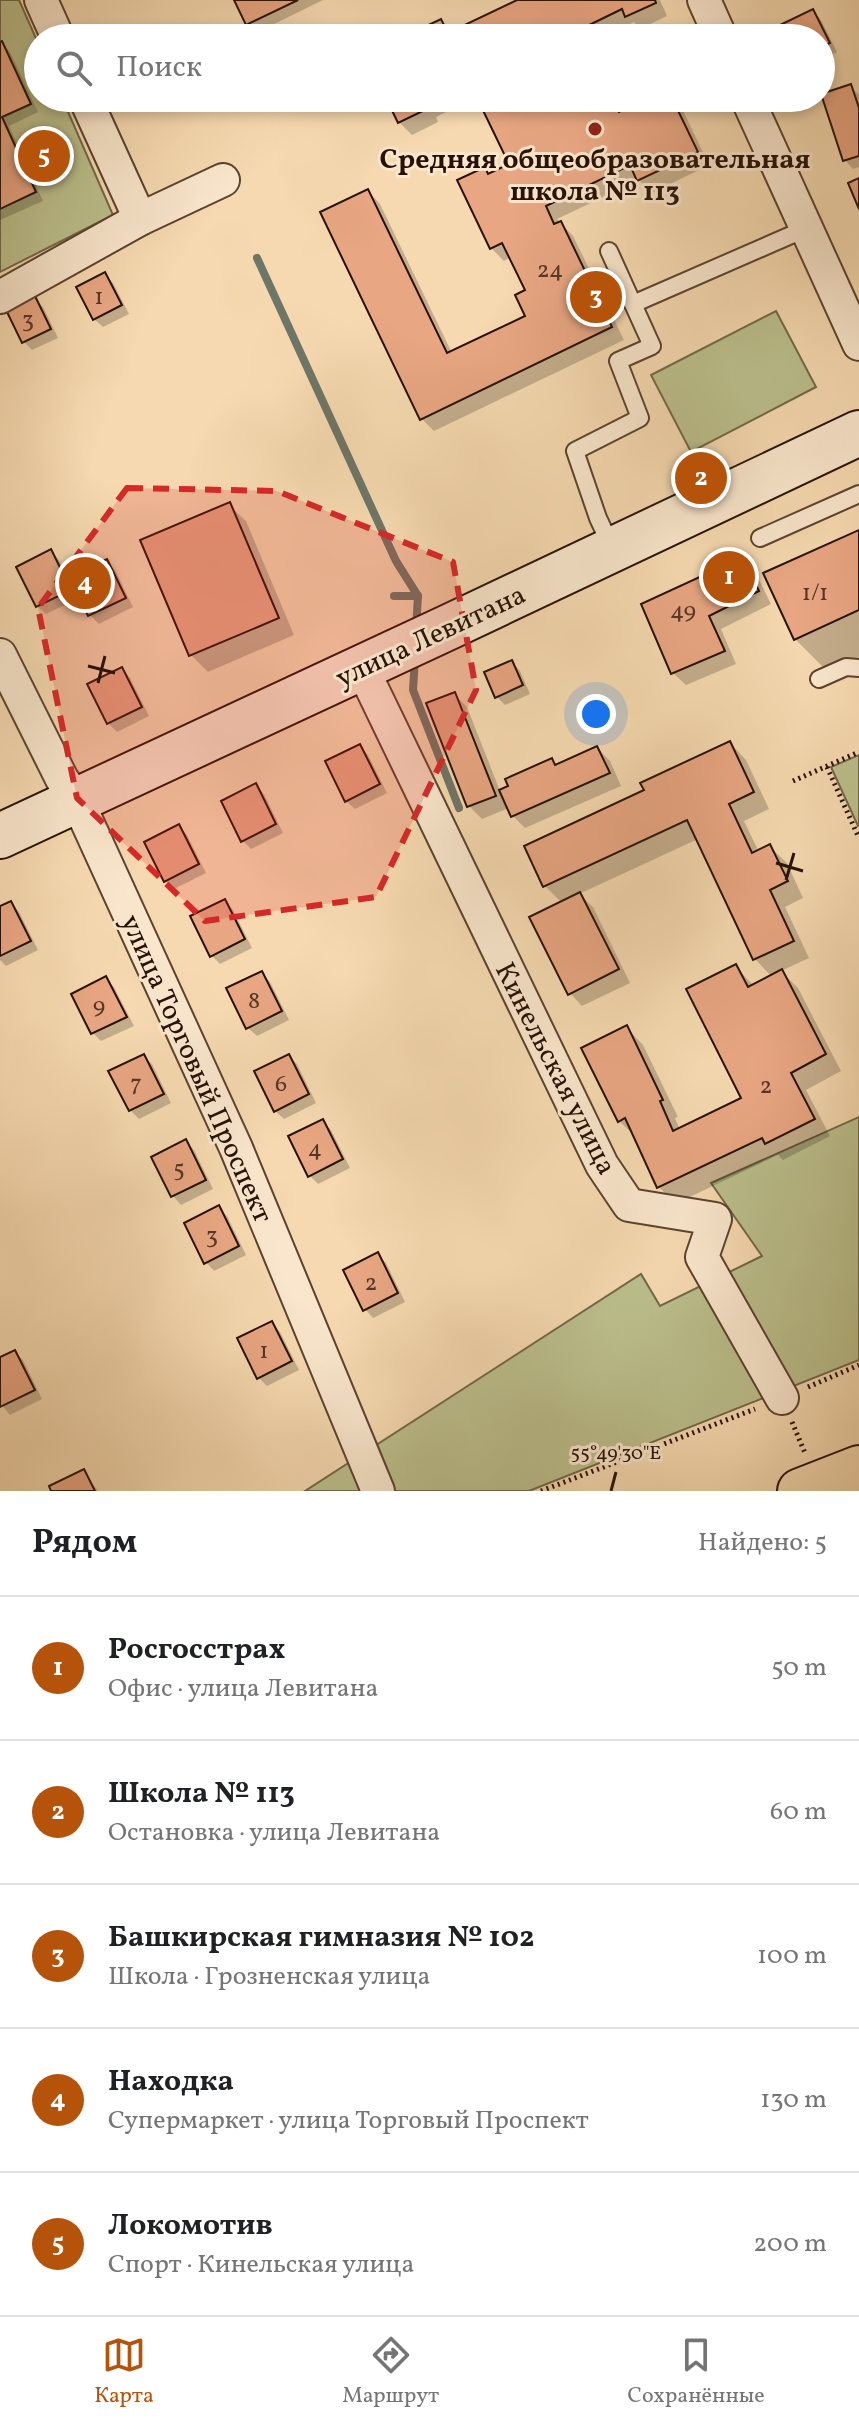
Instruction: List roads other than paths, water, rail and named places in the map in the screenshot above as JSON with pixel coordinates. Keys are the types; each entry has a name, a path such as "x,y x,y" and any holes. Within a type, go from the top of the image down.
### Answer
{"main road":[{"path":"809,1487 859,1468"}],"street":[{"path":"41,0 52,24"},
{"path":"704,0 715,24"},
{"path":"91,112 140,219"},
{"path":"753,112 859,344"},
{"path":"0,297 140,219 223,180"},
{"name":"улица Левитана","path":"0,836 859,433"},
{"name":"улица Торговый Проспект","path":"0,655 62,779 77,800 236,1148 378,1491"},
{"name":"Кинельская улица","path":"362,668 602,1165 629,1205 715,1219 702,1257 782,1398"}],"lane":[{"path":"633,304 805,229"},
{"path":"609,251 652,346 618,361 640,418 575,451 612,548"},
{"path":"760,538 859,494"},
{"path":"819,679 846,667 859,668"}],"waterway":[{"path":"257,258 396,561 418,596 416,629"},
{"path":"394,596 418,596"},
{"path":"415,658 413,690 459,808"}],"place":[{"name":"Средняя общеобразовательная школа № 113","path":"595,129"},
{"name":"Локомотив","path":"44,156"},
{"name":"Башкирская гимназия № 102","path":"596,297"},
{"name":"Школа № 113","path":"701,478"},
{"name":"Росгосстрах","path":"729,577"},
{"name":"Находка","path":"85,583"}]}
